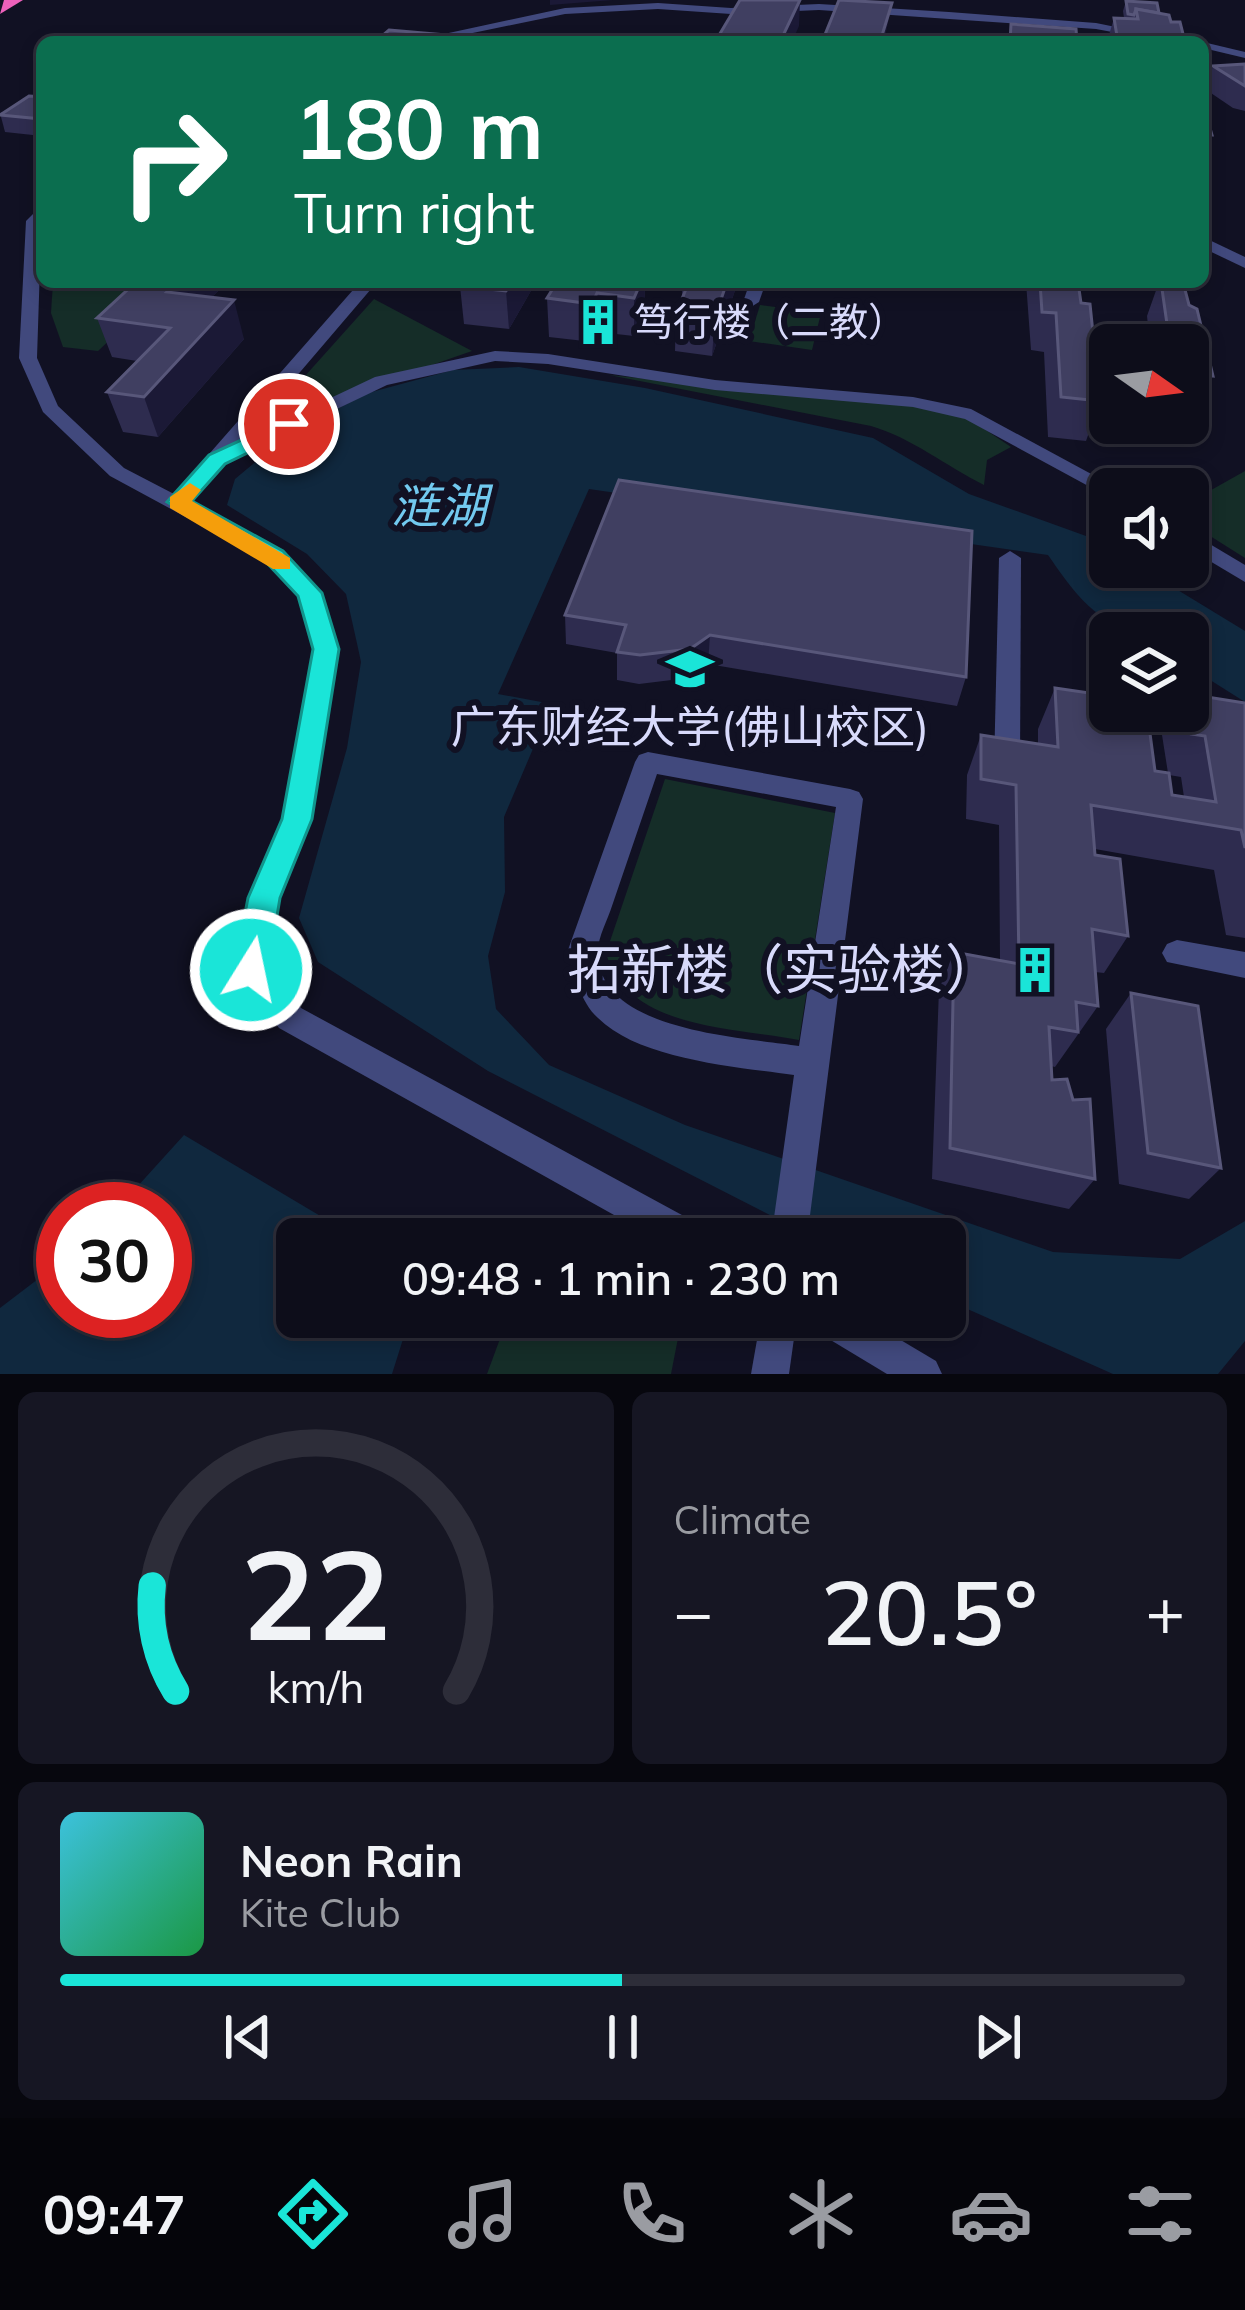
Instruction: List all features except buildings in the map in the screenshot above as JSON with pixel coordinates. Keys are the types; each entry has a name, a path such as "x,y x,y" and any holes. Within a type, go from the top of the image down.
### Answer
{"highway":[{"path":"1,4 15,0"}],"street":[{"path":"948,22 951,0"},
{"path":"440,36 517,19 624,8 819,7 948,22 1096,26 1151,36"},
{"path":"1209,46 1245,55"},
{"path":"36,216 32,221 28,358 50,408 117,472 275,556 310,593 326,649 297,819 264,898 251,970 290,1018 654,1218"},
{"path":"1209,245 1245,263"},
{"path":"178,502 364,288"},
{"path":"751,302 756,288"},
{"path":"217,460 382,381 495,356 548,359 715,386 913,402 971,415 1089,479"},
{"path":"1209,551 1245,574"},
{"path":"1007,766 1010,558"},
{"path":"792,1218 800,1147 814,1064 850,799 648,762 583,950 591,979 607,1007 638,1030 814,1064"},
{"path":"1177,952 1245,965"},
{"path":"770,1374 776,1338"},
{"path":"862,1338 923,1374"}],"green space":[{"path":"53,288 165,288 98,351 63,347 51,313"},
{"path":"374,299 472,351 262,424"},
{"path":"760,305 821,313 812,350 749,341"},
{"path":"609,375 906,405 968,418 1011,447 987,460 984,485 871,426"},
{"path":"1245,471 1245,558 1209,535 1209,491"},
{"path":"665,779 835,813 799,1040 715,1027 659,1011 618,978 606,953"},
{"path":"500,1338 678,1338 671,1374 487,1374"}],"water":[{"name":"涟湖","path":"519,367 645,388 873,438 969,494 1089,538 1089,588 1174,588 1245,631 1245,702 1209,679 1209,612 1097,612 1048,555 589,489 498,694 552,704 504,817 505,892 488,956 496,1009 549,1065 685,1125 954,1218 776,1218 488,1071 318,962 299,918 347,748 361,662 346,594 307,554 227,505 235,479 289,434 368,393 453,370"},
{"path":"184,1135 324,1218 276,1218 276,1338 403,1338 392,1374 0,1374 0,1308 36,1281 36,1338 192,1338 192,1182 141,1182"},
{"name":"涟湖","path":"1245,1221 1245,1341 1218,1374 1113,1374 966,1308 966,1222 1053,1252 1180,1259"}],"slow traffic":[{"path":"190,490 178,502 282,563"}],"place":[{"name":"笃行楼（二教）","path":"598,322"},
{"name":"广东财经大学(佛山校区)","path":"690,669"},
{"name":"拓新楼（实验楼）","path":"1035,970"}],"route":[{"path":"251,970 264,898 297,819 326,649 310,593 275,556 178,502 217,460 289,424"}]}
